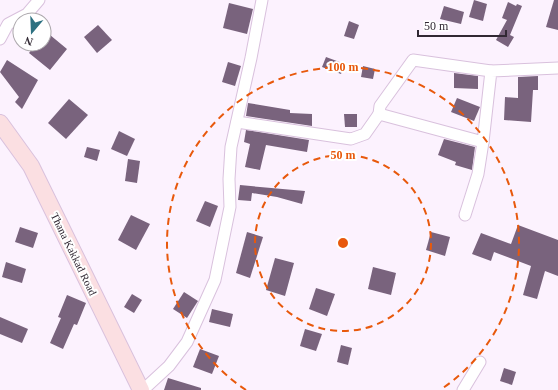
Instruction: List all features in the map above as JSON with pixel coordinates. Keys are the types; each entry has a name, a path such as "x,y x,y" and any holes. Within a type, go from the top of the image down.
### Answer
{"main road":[{"name":"Thana Kakkad Road","path":"0,123 31,166 142,390"}],"street":[{"path":"0,39 8,24 27,14 39,0"},
{"path":"142,390 169,366 187,342 215,280 230,207 229,179 231,147 251,58 262,0"},
{"path":"237,122 351,139 365,134 379,114 380,106 413,60 491,71 558,68"},
{"path":"465,215 478,174 491,71"},
{"path":"379,114 483,142"},
{"path":"463,390 480,362"}],"building":[{"path":"474,0 487,4 483,21 469,17"},
{"path":"554,0 558,0 558,30 546,27"},
{"path":"508,2 516,6 517,4 522,6 510,35 514,37 508,47 496,40 507,20 502,18"},
{"path":"229,3 253,9 247,34 223,28"},
{"path":"444,6 464,12 461,24 440,19"},
{"path":"349,21 359,25 354,39 344,36"},
{"path":"98,25 112,40 97,53 84,37"},
{"path":"52,37 67,49 50,70 29,53 52,52"},
{"path":"326,57 345,64 341,74 322,67"},
{"path":"7,60 38,80 22,109 15,102 19,97 0,72"},
{"path":"228,62 241,66 235,86 222,82"},
{"path":"363,66 375,69 373,79 361,77"},
{"path":"454,73 478,76 478,89 454,88"},
{"path":"538,76 538,90 533,90 531,122 504,120 505,97 518,98 518,77"},
{"path":"457,98 480,107 474,121 451,112"},
{"path":"69,99 88,115 66,139 48,123"},
{"path":"248,103 290,110 290,113 312,114 312,126 246,116"},
{"path":"344,114 357,114 357,127 345,127"},
{"path":"246,130 309,140 307,152 266,145 260,170 245,167 250,144 244,142"},
{"path":"119,131 135,139 127,156 111,149"},
{"path":"444,139 475,147 472,170 455,165 456,162 438,155"},
{"path":"87,147 100,150 97,161 84,157"},
{"path":"128,159 140,161 137,183 125,181"},
{"path":"240,185 305,191 302,204 277,197 252,193 251,201 238,200"},
{"path":"205,201 218,206 210,227 196,221"},
{"path":"131,215 150,224 136,250 118,240"},
{"path":"518,225 558,240 558,276 545,271 537,299 523,295 531,266 494,252 491,261 472,254 481,233 511,244"},
{"path":"20,227 38,233 33,248 15,242"},
{"path":"247,232 263,237 250,278 236,273"},
{"path":"431,232 450,237 445,256 426,250"},
{"path":"275,258 294,263 285,296 266,290"},
{"path":"6,262 26,269 22,283 2,277"},
{"path":"373,267 396,273 391,295 368,289"},
{"path":"316,288 335,294 327,316 309,309"},
{"path":"184,292 198,301 187,318 173,309"},
{"path":"132,294 142,300 134,313 124,307"},
{"path":"67,295 86,303 77,325 74,324 63,349 50,343 61,318 58,317"},
{"path":"212,309 233,314 230,327 209,322"},
{"path":"0,317 28,329 22,343 0,334"},
{"path":"305,329 322,334 316,351 300,346"},
{"path":"341,345 352,348 348,365 337,362"},
{"path":"200,349 219,356 212,374 193,367"},
{"path":"504,368 516,372 512,385 500,381"},
{"path":"168,378 201,388 201,390 164,390"}]}
